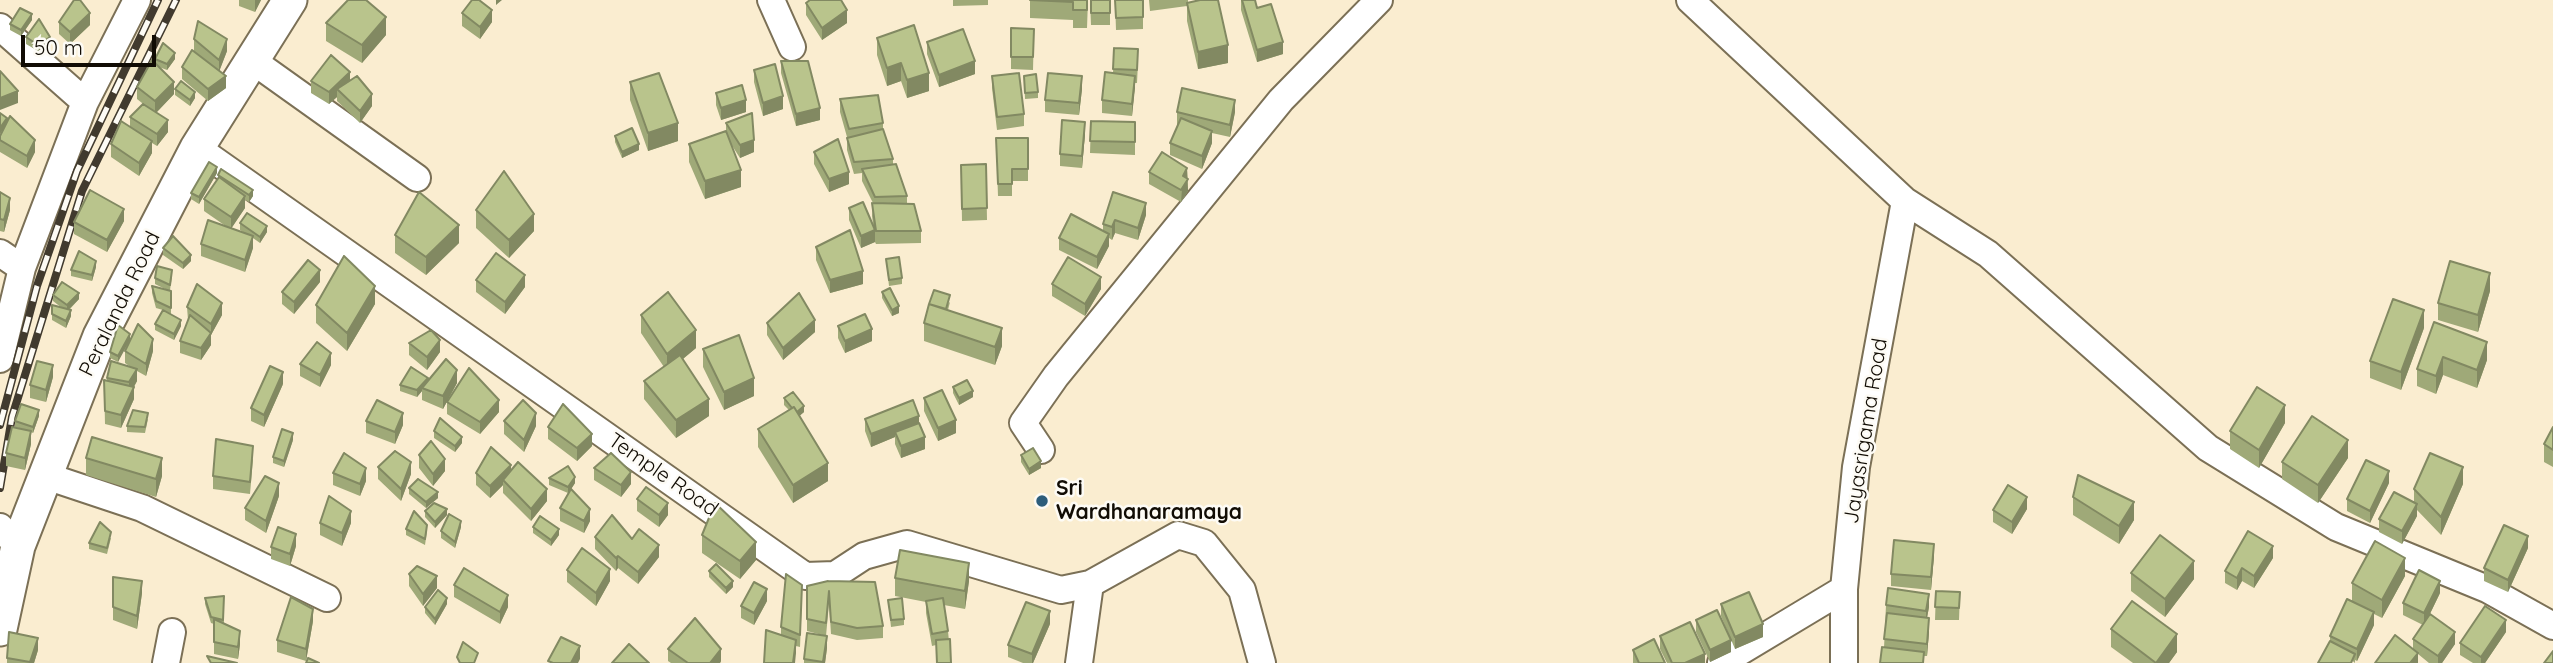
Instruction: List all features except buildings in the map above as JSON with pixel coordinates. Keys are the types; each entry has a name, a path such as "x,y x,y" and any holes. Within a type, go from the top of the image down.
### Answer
{"main road":[{"name":"Peralanda Road","path":"0,629 9,537 46,476 100,336 197,148 290,0"}],"street":[{"path":"0,359 22,268 85,102 137,0"},
{"path":"771,0 792,47"},
{"path":"1041,450 1023,423 1056,376 1280,100 1378,0"},
{"path":"1690,0 1905,201 1988,254 2208,448 2336,527 2549,615"},
{"path":"0,27 85,102"},
{"path":"253,61 417,178"},
{"name":"Temple Road","path":"197,148 805,576 835,575 864,556 907,544 1062,590 1090,584 1178,535 1204,543 1242,590 1262,663"},
{"name":"Jayasrigama Road","path":"1844,663 1844,589 1856,467 1905,201"},
{"path":"0,253 22,268"},
{"path":"46,476 142,508 327,598"},
{"path":"1079,663 1090,584"},
{"path":"1721,663 1844,589"},
{"path":"166,663 172,632"}],"railway":[{"path":"0,425 37,286 77,171 158,0"},
{"path":"0,488 12,417 82,191 176,0"}],"place":[{"name":"Sri Wardhanaramaya","path":"1042,501"}]}
